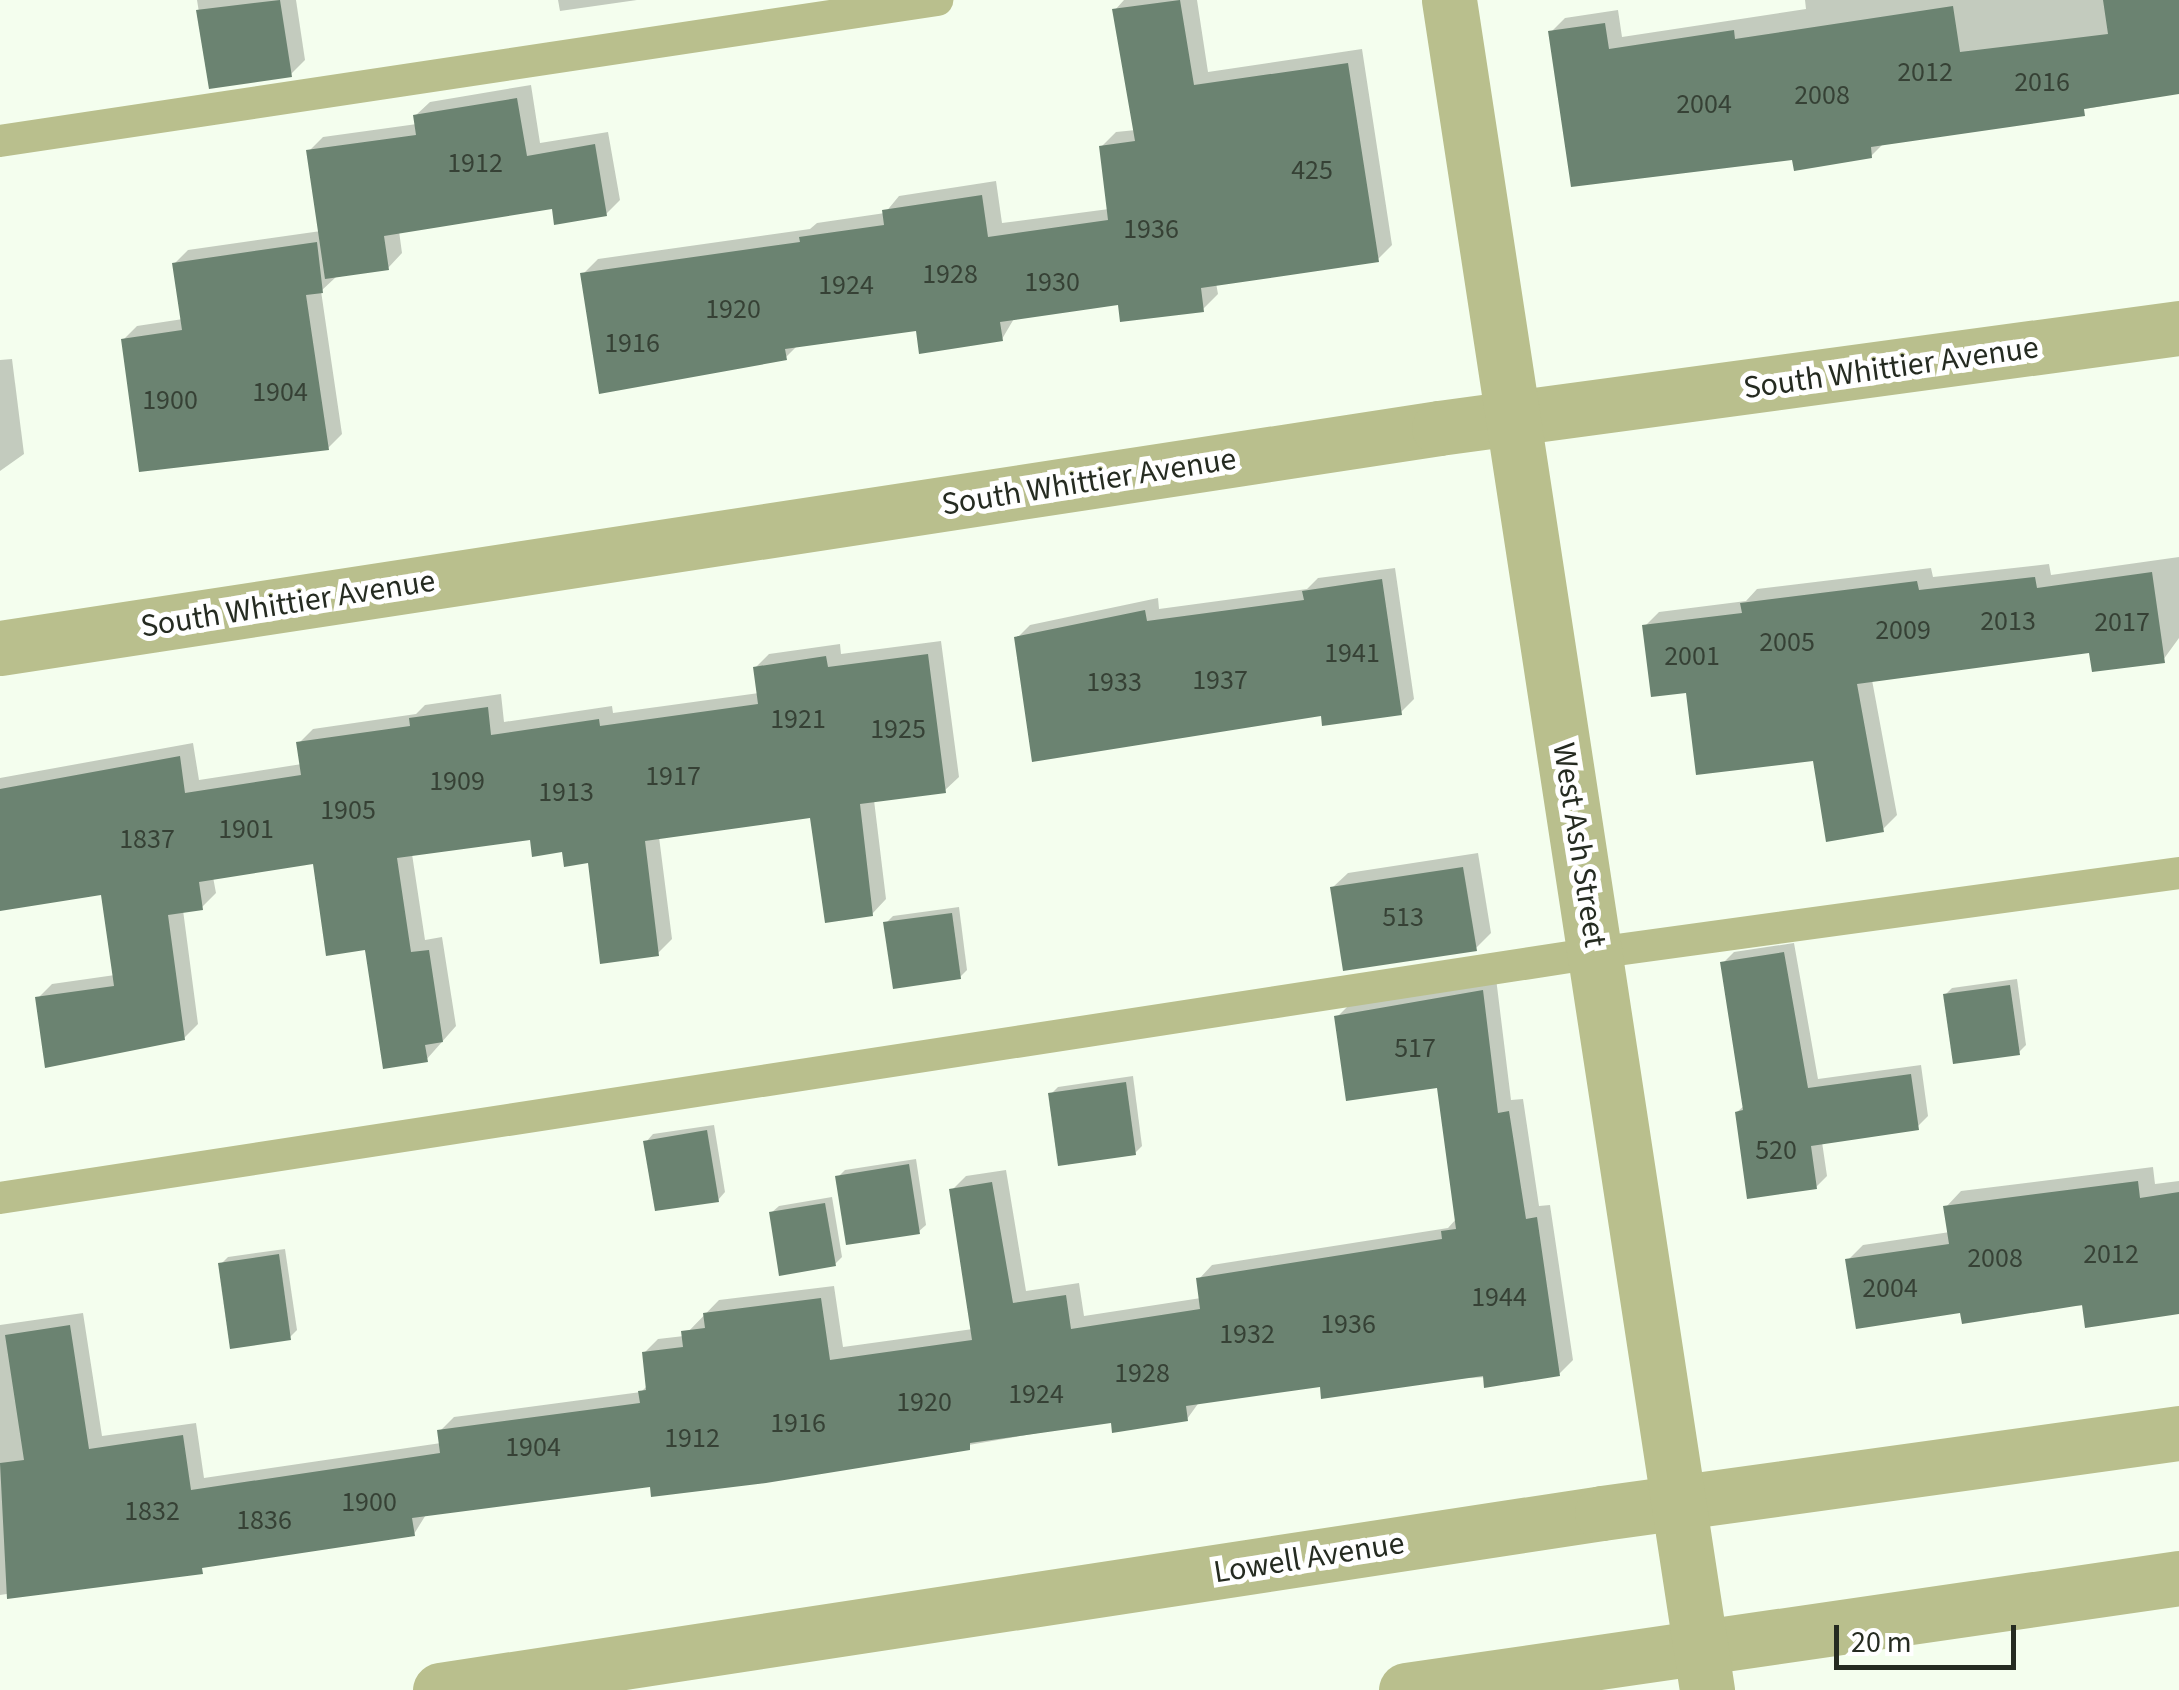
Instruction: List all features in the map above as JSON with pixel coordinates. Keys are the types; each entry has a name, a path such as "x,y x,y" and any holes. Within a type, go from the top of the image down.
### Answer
{"street":[{"name":"West Ash Street","path":"1449,0 1703,1667"},
{"name":"South Whittier Avenue","path":"0,648 1512,418 2179,328"},
{"name":"Lowell Avenue","path":"440,1690 1678,1502 2179,1433"},
{"path":"1406,1690 1703,1667 2179,1578"}],"lane":[{"path":"0,141 937,0"},
{"path":"0,1198 1595,952 2179,873"}],"building":[{"path":"280,0 292,77 209,89 196,10"},
{"path":"1180,0 1194,85 1348,63 1379,262 1201,288 1204,312 1120,322 1118,305 1000,322 1003,341 919,354 916,331 785,349 787,360 599,394 580,273 800,242 799,237 884,225 882,210 982,195 988,237 1108,220 1099,146 1135,141 1112,9"},
{"path":"2103,0 2179,0 2179,94 2084,109 2085,116 1871,147 1872,158 1794,171 1792,160 1571,187 1548,31 1605,23 1609,49 1734,30 1735,39 1953,6 1960,52 2108,34"},
{"path":"517,98 527,156 595,144 607,216 554,225 552,209 384,236 389,270 325,279 306,150 416,135 413,115"},
{"path":"317,242 323,293 306,295 329,450 139,472 121,339 182,330 172,263"},
{"path":"2152,572 2165,663 2092,672 2089,653 1857,684 1884,832 1826,842 1813,761 1696,775 1686,693 1651,697 1642,625 1742,613 1740,603 1917,581 1919,590 2035,577 2037,588"},
{"path":"1382,579 1402,715 1322,726 1321,716 1032,762 1014,637 1145,610 1147,621 1304,600 1302,591"},
{"path":"928,654 946,793 860,804 873,916 825,923 810,818 645,841 659,956 600,964 588,863 564,867 562,852 532,857 530,840 397,858 411,952 429,950 443,1042 425,1045 428,1062 383,1069 365,950 326,956 313,864 199,882 203,910 168,915 185,1040 45,1068 35,997 114,986 101,895 0,911 0,789 180,756 185,793 301,775 296,742 410,726 409,718 488,707 491,735 599,719 600,726 758,704 753,667 826,656 828,667"},
{"path":"1463,867 1477,951 1343,971 1330,887"},
{"path":"952,913 961,979 893,989 883,922"},
{"path":"1784,952 1808,1088 1911,1074 1919,1130 1811,1146 1817,1189 1747,1199 1735,1112 1743,1110 1720,962"},
{"path":"2010,985 2020,1055 1953,1064 1943,994"},
{"path":"1483,990 1498,1113 1509,1111 1526,1219 1537,1217 1560,1376 1484,1388 1483,1376 1321,1399 1320,1387 1186,1406 1188,1421 1112,1433 1111,1423 970,1443 970,1450 766,1483 651,1497 650,1487 412,1518 415,1536 202,1568 203,1574 7,1599 0,1463 24,1460 5,1335 70,1325 89,1449 183,1435 191,1490 440,1453 437,1430 640,1403 638,1391 646,1390 642,1352 683,1347 681,1331 705,1328 703,1313 821,1298 830,1360 972,1340 949,1189 992,1182 1013,1303 1066,1295 1071,1329 1200,1309 1196,1278 1442,1239 1441,1231 1456,1229 1437,1088 1346,1101 1334,1016"},
{"path":"1126,1082 1136,1155 1058,1166 1048,1093"},
{"path":"707,1130 719,1202 655,1211 643,1141"},
{"path":"909,1164 920,1234 846,1245 835,1176"},
{"path":"2138,1181 2140,1198 2179,1192 2179,1314 2085,1328 2082,1305 1962,1324 1960,1313 1856,1329 1845,1259 1949,1244 1943,1206"},
{"path":"825,1203 836,1266 779,1276 769,1212"},
{"path":"279,1254 291,1340 230,1349 218,1263"}]}
